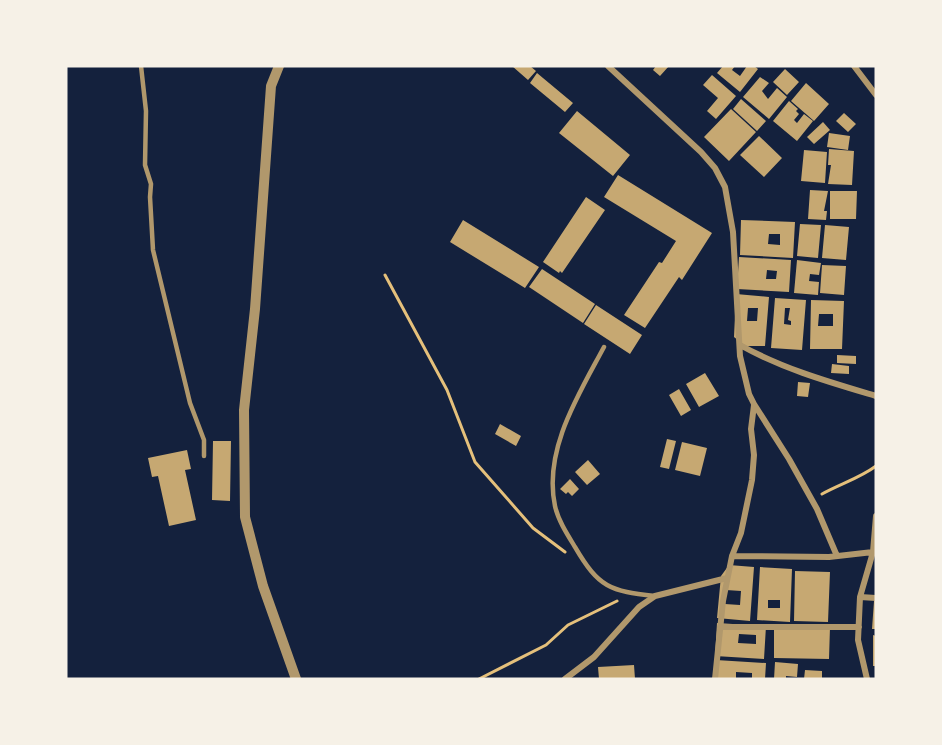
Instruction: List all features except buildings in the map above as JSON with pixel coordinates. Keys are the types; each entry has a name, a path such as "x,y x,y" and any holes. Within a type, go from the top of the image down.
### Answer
{"street":[{"path":"279,66 271,86 255,309 244,410 244,517 263,586 296,679"},
{"path":"608,66 701,152 715,168 725,187 733,232 740,356 754,404 813,501 837,556"},
{"path":"854,66 876,95"},
{"path":"740,345 768,361 796,372 876,396"},
{"path":"715,679 727,578 741,533 752,480 754,455 751,429 754,404"},
{"path":"867,679 858,640 860,597 873,552 876,516"},
{"path":"732,556 837,556 873,552"},
{"path":"565,679 594,657 639,607 655,596 727,578"},
{"path":"860,597 876,598"},
{"path":"720,627 859,627"}],"lane":[{"path":"141,66 146,111 145,165 151,184 153,250 184,381 204,440 204,456"},
{"path":"604,347 574,404 556,453 553,472 555,506 568,536 586,566 598,580 612,589 655,596"}],"path":[{"path":"385,275 447,390 475,462 533,528 586,566"},
{"path":"813,501 830,489 859,477 876,466"},
{"path":"479,679 546,645 568,625 636,594"}]}
